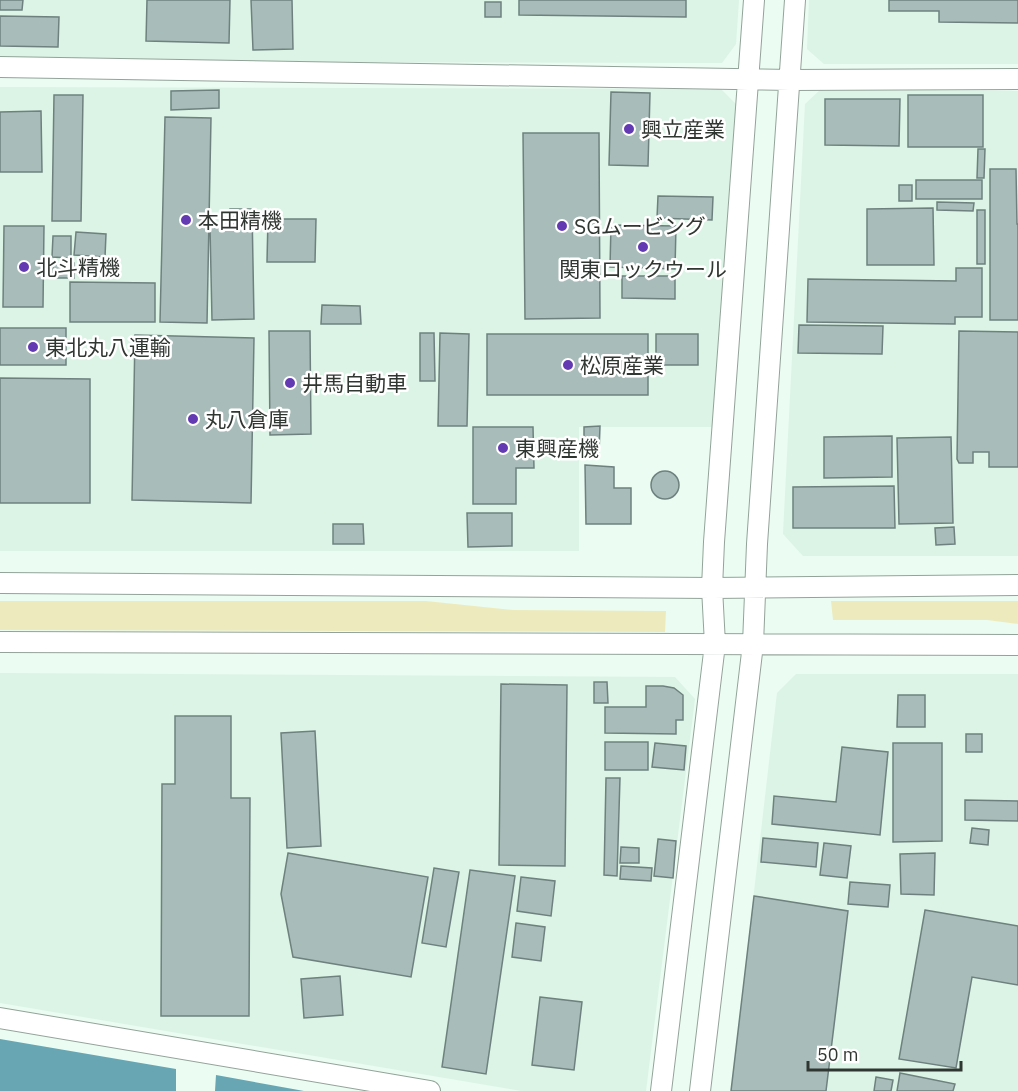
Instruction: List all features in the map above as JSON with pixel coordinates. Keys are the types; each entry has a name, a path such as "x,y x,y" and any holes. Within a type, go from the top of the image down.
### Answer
{"street":[{"path":"661,1091 715,644 712,588 754,0"},
{"path":"700,1091 753,644 754,587 795,0"},
{"path":"0,67 790,80 1018,79"},
{"path":"0,583 712,588 1018,585"},
{"path":"0,642 1018,645"},
{"path":"0,1018 430,1091"}],"shaded area":[{"path":"0,0 739,0 736,44 722,63 0,61"},
{"path":"809,0 1018,0 1018,64 824,64 807,49"},
{"path":"0,87 721,89 736,104 714,427 579,427 579,551 0,551"},
{"path":"820,90 1018,91 1018,556 803,556 783,534 805,104"},
{"path":"0,601 426,601 513,610 666,611 665,632 0,630"},
{"path":"831,601 1018,601 1018,624 987,620 833,620"},
{"path":"0,673 675,677 695,699 646,1091 522,1091 0,1003"},
{"path":"796,674 1018,674 1018,1091 731,1091 777,693"}],"water":[{"path":"0,1039 176,1069 176,1091 0,1091"},
{"path":"216,1075 304,1091 215,1091"}],"building":[{"path":"0,0 23,0 22,10 0,10"},
{"path":"147,0 230,0 229,43 146,41"},
{"path":"251,0 292,0 293,49 253,50"},
{"path":"519,0 686,0 686,17 519,15"},
{"path":"889,0 1018,0 1018,23 939,22 939,11 889,11"},
{"path":"485,2 501,2 501,17 485,17"},
{"path":"0,16 59,17 58,47 0,46"},
{"path":"219,90 219,108 171,110 171,91"},
{"name":"興立産業","path":"611,92 650,93 648,166 609,165"},
{"path":"54,95 83,95 81,221 52,221"},
{"path":"908,95 983,95 983,147 908,147"},
{"path":"825,99 900,99 899,146 825,145"},
{"path":"41,111 42,172 0,172 0,112"},
{"name":"本田精機","path":"165,117 211,118 207,323 160,322"},
{"name":"SGムービング","path":"523,133 599,133 600,318 525,319"},
{"path":"978,149 985,149 984,178 977,178"},
{"path":"990,169 1016,169 1018,320 990,320"},
{"path":"916,180 982,180 982,199 916,199"},
{"path":"899,185 912,185 912,201 899,201"},
{"path":"658,196 713,197 712,220 657,218"},
{"path":"937,202 974,203 973,211 937,210"},
{"path":"933,208 934,265 867,265 867,209"},
{"path":"230,209 252,209 254,319 212,320 210,227 230,226"},
{"path":"977,210 985,210 985,264 977,264"},
{"path":"268,219 316,219 315,262 267,262"},
{"name":"関東ロックウール","path":"611,225 676,226 675,269 610,267"},
{"name":"北斗精機","path":"4,226 44,226 43,307 3,307"},
{"path":"76,232 106,234 105,257 74,255"},
{"path":"53,236 71,236 71,258 52,257"},
{"path":"53,263 74,263 74,278 53,278"},
{"path":"956,268 982,268 982,317 955,317 955,324 807,322 808,279 956,281"},
{"path":"622,276 675,276 675,299 622,298"},
{"path":"70,282 155,283 155,322 70,322"},
{"path":"322,305 360,306 361,324 321,324"},
{"path":"799,325 883,326 882,354 798,353"},
{"name":"東北丸八運輸","path":"0,328 66,328 66,365 0,365"},
{"name":"井馬自動車","path":"269,331 310,331 311,434 270,435"},
{"path":"959,331 1018,332 1018,467 989,467 989,452 973,452 973,463 959,463 957,459"},
{"path":"420,333 434,333 435,381 420,381"},
{"path":"440,333 469,334 467,426 438,426"},
{"name":"松原産業","path":"487,334 648,334 648,395 487,395"},
{"path":"656,334 698,334 698,365 656,365"},
{"name":"丸八倉庫","path":"135,335 254,338 251,503 132,500"},
{"path":"0,378 90,379 90,503 0,503"},
{"path":"600,426 599,453 584,454 584,427"},
{"name":"東興産機","path":"473,427 533,427 534,468 516,468 516,504 473,504"},
{"path":"892,436 892,477 824,478 824,437"},
{"path":"951,437 953,523 899,524 897,438"},
{"path":"585,465 614,467 614,488 631,488 631,524 586,524"},
{"path":"665,471 675,475 679,485 675,495 665,499 655,495 651,485 655,475"},
{"path":"894,486 895,528 793,528 793,487"},
{"path":"467,513 512,513 512,546 468,547"},
{"path":"333,524 363,524 364,544 333,544"},
{"path":"954,527 955,544 936,545 935,528"},
{"path":"594,682 607,682 608,703 594,703"},
{"path":"501,684 567,685 565,866 499,865"},
{"path":"646,686 674,688 683,695 683,720 676,720 676,734 605,733 605,707 646,707"},
{"path":"898,695 925,695 925,727 897,727"},
{"path":"175,716 231,716 231,798 250,798 249,1016 161,1016 162,784 175,784"},
{"path":"315,731 321,846 287,848 281,733"},
{"path":"966,734 982,734 982,752 966,752"},
{"path":"605,742 648,742 648,770 605,770"},
{"path":"655,743 686,746 684,770 652,767"},
{"path":"893,743 942,743 942,841 893,842"},
{"path":"842,747 888,752 880,835 772,824 774,796 836,802"},
{"path":"606,778 620,778 617,876 604,875"},
{"path":"965,800 1018,801 1018,821 965,820"},
{"path":"972,828 989,830 988,845 970,843"},
{"path":"763,838 818,843 816,867 761,862"},
{"path":"658,839 676,841 673,878 654,876"},
{"path":"824,843 851,846 847,878 820,875"},
{"path":"621,847 639,848 639,863 620,863"},
{"path":"288,853 428,877 411,977 293,957 281,894"},
{"path":"935,853 934,895 901,894 900,854"},
{"path":"621,866 652,868 651,881 620,879"},
{"path":"434,868 459,872 446,947 422,943"},
{"path":"470,870 515,876 486,1074 442,1067"},
{"path":"521,877 555,881 551,916 517,911"},
{"path":"850,882 890,885 888,907 848,904"},
{"path":"754,896 848,911 826,1091 731,1091"},
{"path":"925,910 1018,926 1018,985 972,977 956,1068 899,1059"},
{"path":"516,923 545,927 541,961 512,957"},
{"path":"340,976 343,1015 304,1018 301,979"},
{"path":"540,997 582,1002 574,1070 532,1065"},
{"path":"900,1073 955,1084 953,1091 897,1091"},
{"path":"876,1077 893,1080 891,1091 874,1091"}],"place":[{"name":"興立産業","path":"629,129"},
{"name":"本田精機","path":"186,220"},
{"name":"SGムービング","path":"562,226"},
{"name":"関東ロックウール","path":"643,247"},
{"name":"北斗精機","path":"24,267"},
{"name":"東北丸八運輸","path":"33,347"},
{"name":"松原産業","path":"568,365"},
{"name":"井馬自動車","path":"290,383"},
{"name":"丸八倉庫","path":"193,419"},
{"name":"東興産機","path":"503,448"}]}
